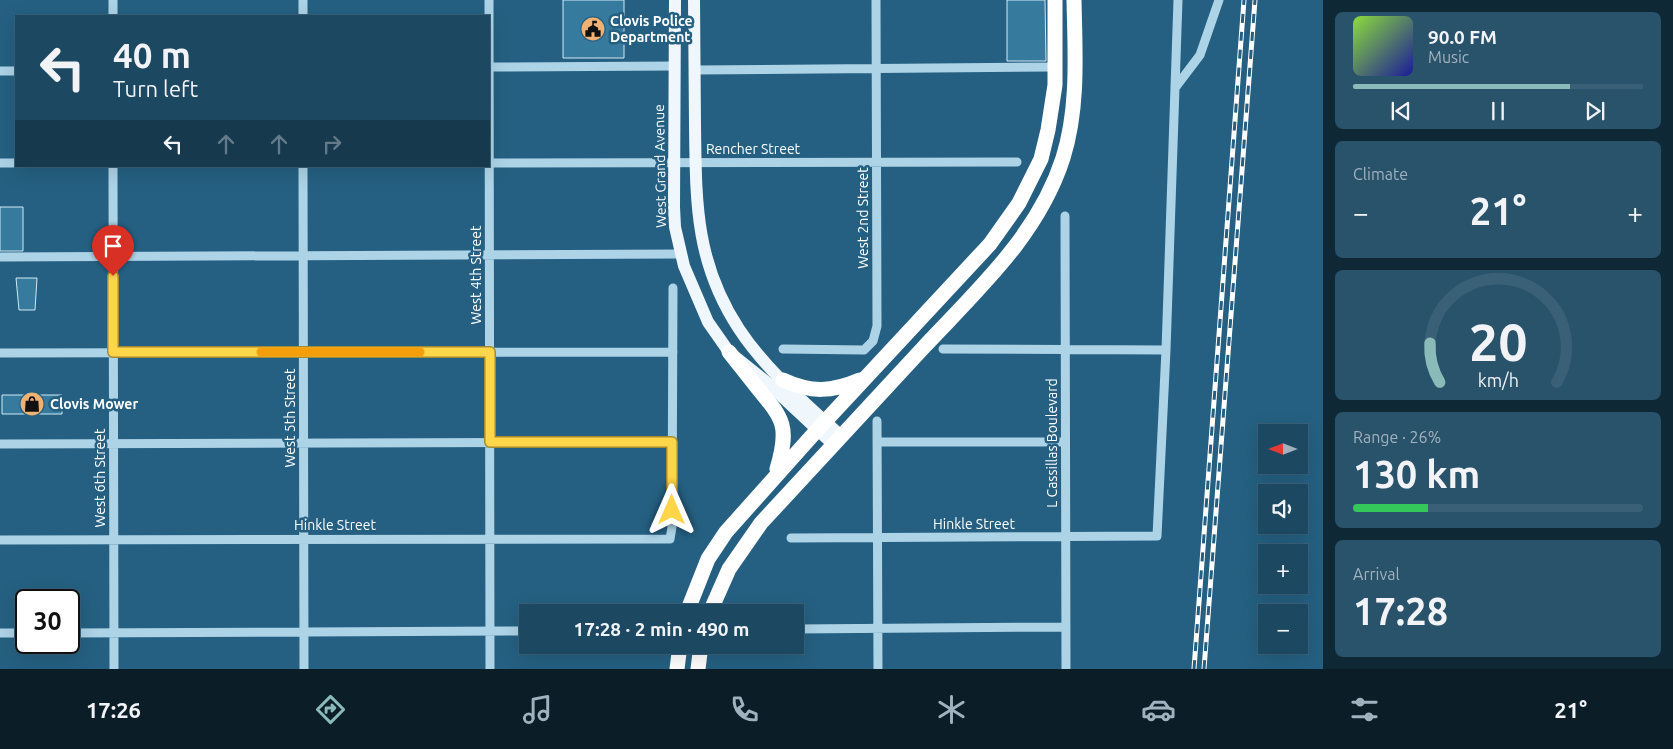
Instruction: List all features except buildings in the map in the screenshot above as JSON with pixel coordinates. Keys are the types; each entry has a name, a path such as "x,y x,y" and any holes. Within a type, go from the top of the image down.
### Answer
{"highway":[{"path":"690,604 708,559 726,532 776,474 990,244 1020,204 1041,158 1048,130 1055,67 1055,0"},
{"path":"713,604 741,549 766,518 1000,265 1026,233 1042,207 1055,180 1068,137 1074,97 1074,0"},
{"path":"729,352 773,404 781,420 784,440 776,474"},
{"path":"783,380 803,388 828,390 840,389 866,378"},
{"path":"677,669 679,654"},
{"path":"698,669 700,654"}],"main road":[{"name":"West Grand Avenue","path":"675,0 675,227 690,284 708,322 729,352 838,440"},
{"name":"West Grand Avenue","path":"694,0 696,162 699,228 711,272 720,294 740,331 821,425"}],"street":[{"path":"113,0 113,15"},
{"path":"303,0 303,15"},
{"name":"West 4th Street","path":"490,0 490,15"},
{"name":"West 2nd Street","path":"783,349 864,350 873,341 877,326 876,0"},
{"path":"943,349 1166,350 1178,0"},
{"path":"1175,88 1200,55 1219,0"},
{"path":"490,67 675,66"},
{"path":"695,70 1055,67"},
{"path":"0,71 15,71"},
{"name":"Rencher Street","path":"490,163 1017,162"},
{"path":"0,163 15,163"},
{"name":"West 6th Street","path":"113,167 114,669"},
{"name":"West 5th Street","path":"303,167 304,669"},
{"name":"West 4th Street","path":"489,167 490,669"},
{"name":"L Cassillas Boulevard","path":"1065,216 1066,669"},
{"path":"0,258 303,254 490,256 681,254"},
{"path":"0,444 672,442 673,288"},
{"name":"Hinkle Street","path":"791,538 1066,538 1157,536 1166,350"},
{"path":"0,353 673,352"},
{"path":"877,421 878,669"},
{"name":"Hinkle Street","path":"0,540 670,538 672,527 672,442"},
{"path":"877,442 1065,442"},
{"path":"804,629 1066,627"},
{"path":"80,633 304,634 519,631"},
{"path":"0,633 15,633"}],"railway":[{"path":"1194,669 1244,0"},
{"path":"1204,669 1255,0"}],"slow traffic":[{"path":"261,352 420,352"}],"place":[{"name":"Clovis Police Department","path":"593,29"},
{"name":"Clovis Mower","path":"32,404"}],"route":[{"path":"113,276 113,352 490,352 490,442 672,442 672,510"}]}
